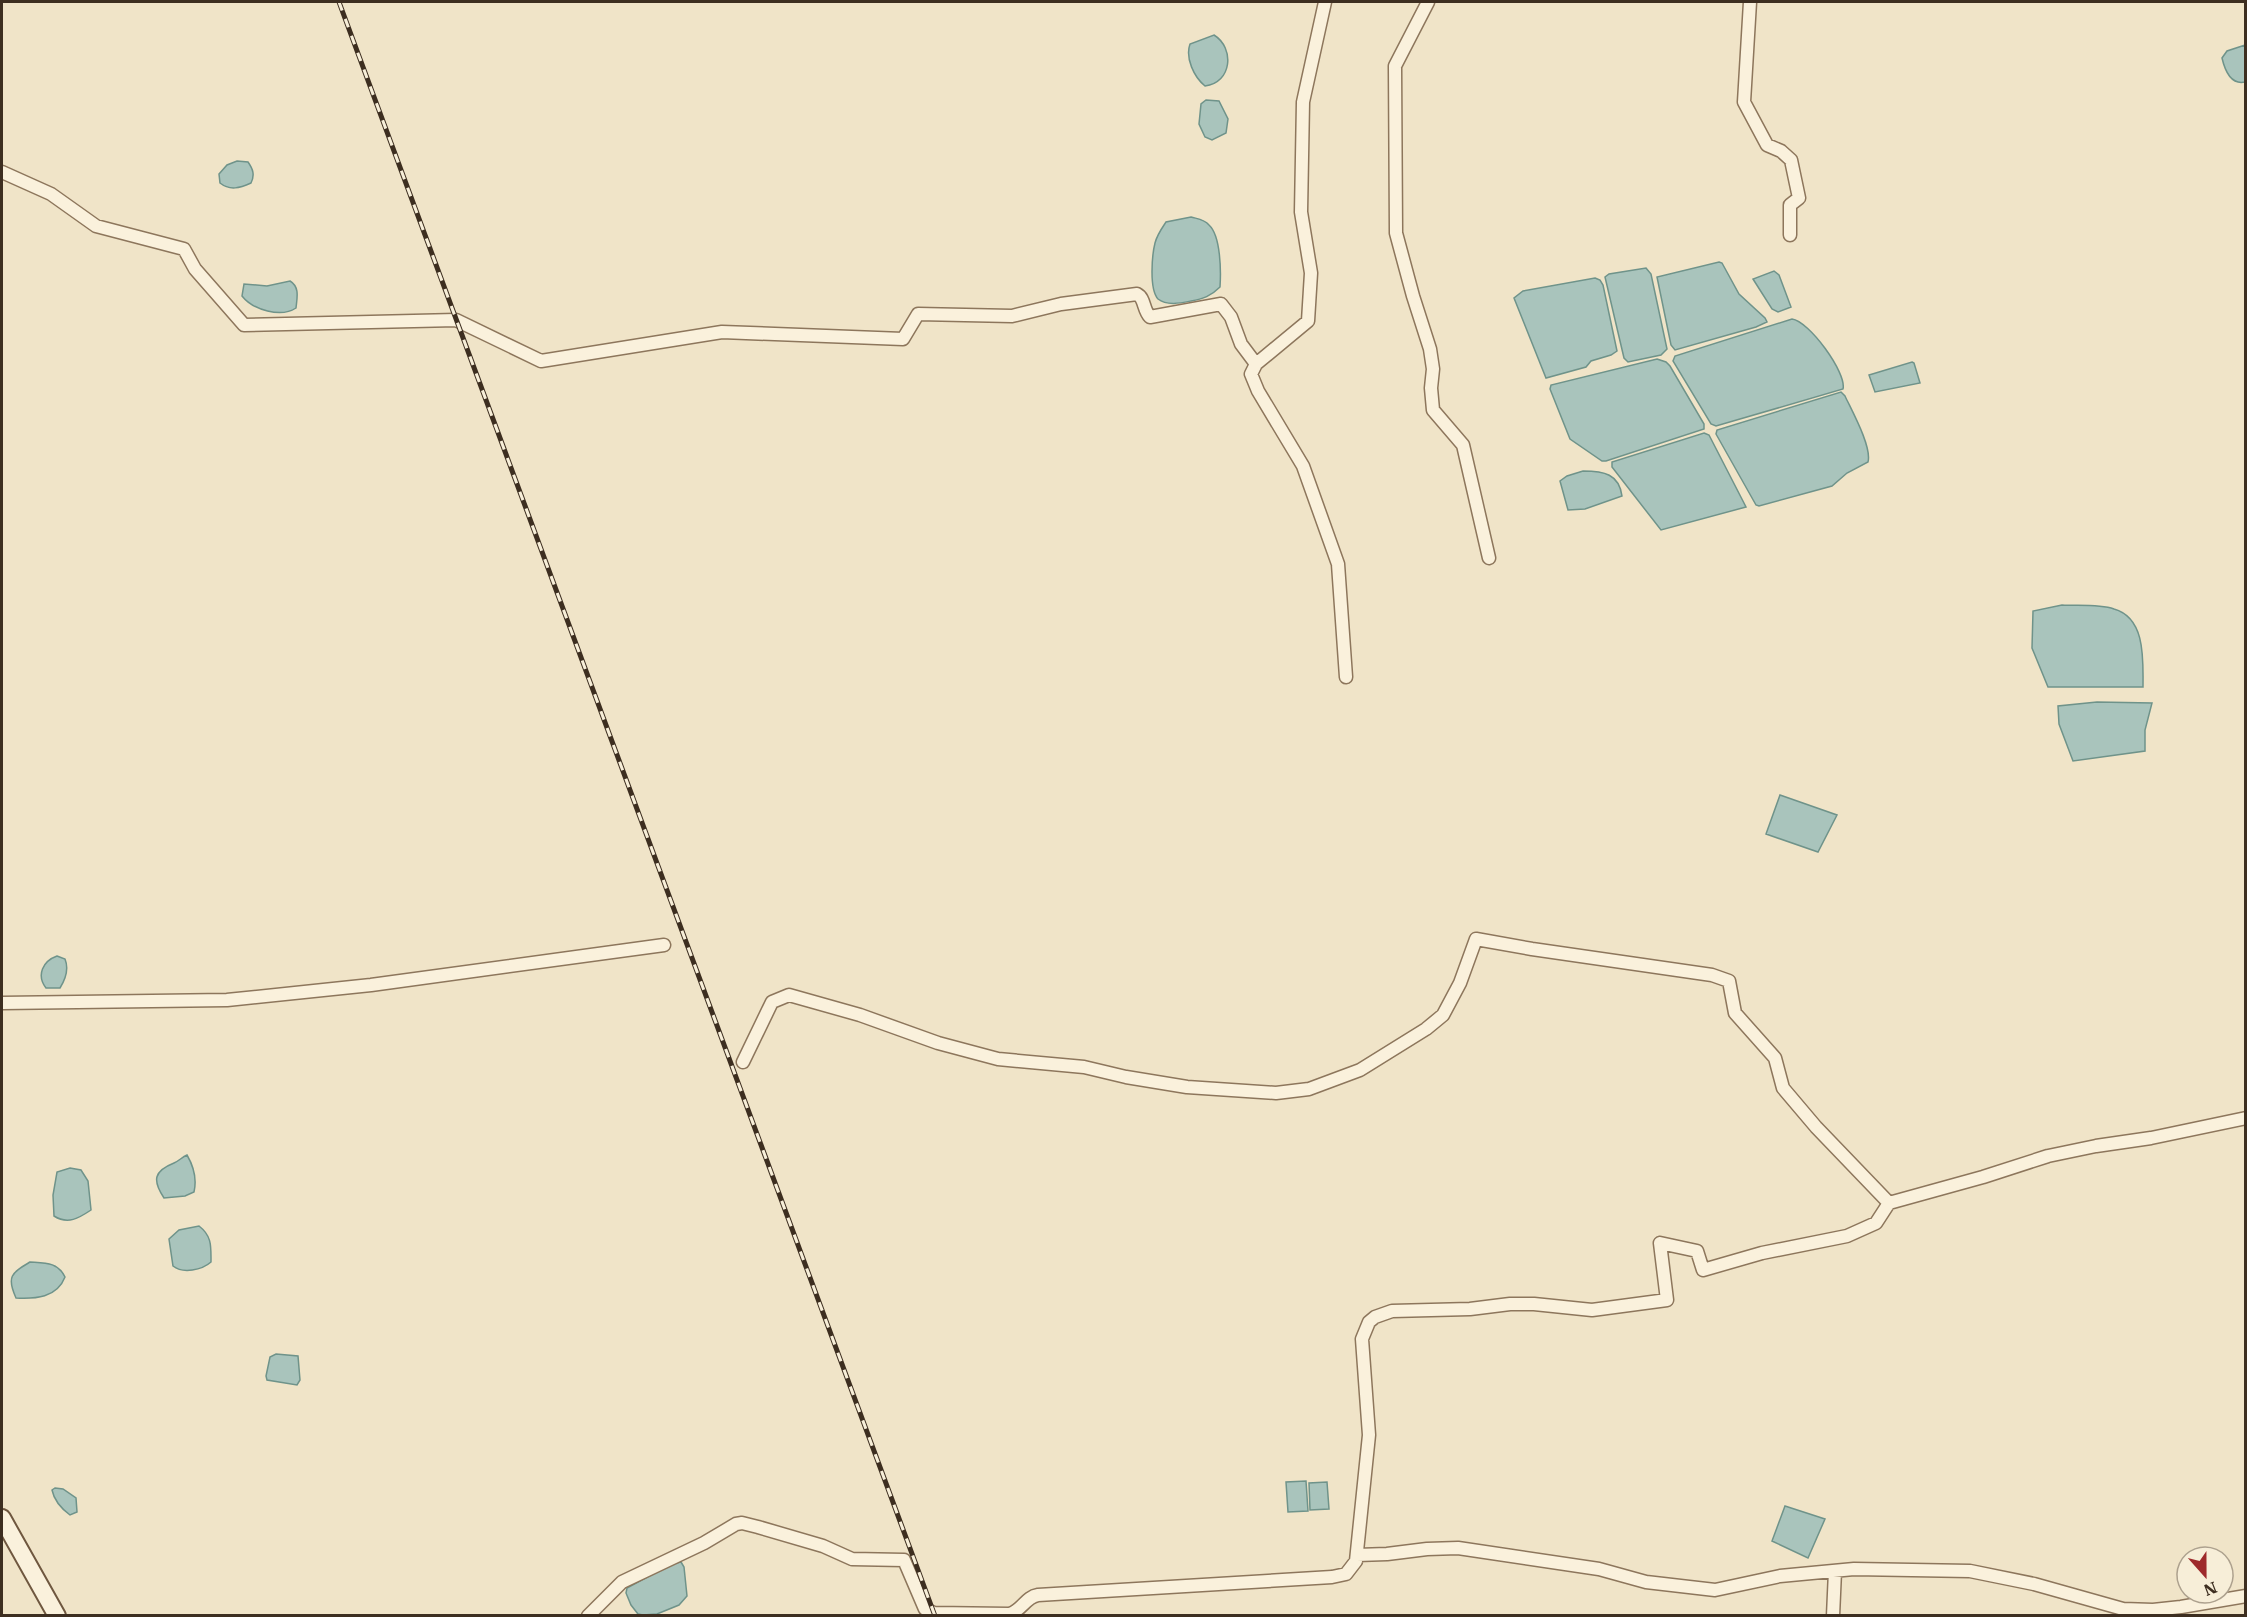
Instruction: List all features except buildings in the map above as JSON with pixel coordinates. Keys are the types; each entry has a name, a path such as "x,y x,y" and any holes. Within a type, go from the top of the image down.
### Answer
{"main road":[{"path":"2,1518 57,1616"}],"street":[{"path":"1325,2 1303,102 1301,212 1311,273 1308,321 1256,364 1251,374 1258,391 1303,466 1338,564 1346,677"},
{"path":"1428,2 1395,66 1396,232 1430,349 1433,369 1432,404 1434,410 1463,445 1489,558"},
{"path":"1750,2 1744,102 1767,144 1781,151 1791,160 1799,198 1790,205 1790,235"},
{"path":"2,172 51,194 96,226 184,249 195,268 244,325 456,320 541,361 722,332 903,339 918,314 1012,316 1060,304 1137,294 1141,296 1146,313 1150,317 1221,304 1231,316 1241,344 1256,364"},
{"path":"743,1062 772,1002 789,994 938,1043 998,1059 1084,1067 1126,1077 1187,1087 1276,1093 1309,1089 1360,1070 1426,1029 1443,1015 1460,983 1476,939 1532,950 1712,975 1729,981 1735,1012 1775,1058 1783,1088 1816,1127 1888,1203"},
{"path":"2,1004 227,1000 372,985 664,945"},
{"path":"588,1616 622,1582 704,1543 725,1529 742,1523 823,1546 852,1559 904,1560 926,1609 934,1613 953,1615 1009,1614 1018,1611 1029,1598 1038,1595 1332,1577 1350,1571 1356,1561 1369,1435 1362,1339 1370,1322 1382,1313 1402,1310 1470,1309 1510,1304 1592,1310 1667,1300 1660,1243 1697,1251 1702,1270 1762,1253 1846,1236 1876,1223 1888,1203 2048,1156 2246,1118"},
{"path":"1357,1555 1458,1548 1599,1569 1646,1582 1716,1590 1780,1576 1835,1571 1921,1569 1970,1571 2034,1584 2123,1609 2153,1610 2246,1596"},
{"path":"1833,1616 1835,1571"}],"water":[{"path":"1214,35 1225,48 1228,64 1221,79 1205,86 1197,78 1192,67 1189,49 1190,44"},
{"path":"2245,45 2245,82 2240,82 2229,76 2222,58 2227,51"},
{"path":"1206,100 1219,101 1228,119 1226,133 1212,140 1205,137 1199,124 1201,104"},
{"path":"237,161 248,162 250,165 253,175 251,183 235,188 224,186 220,183 219,174 227,165"},
{"path":"1191,217 1207,223 1216,237 1220,287 1210,295 1199,299 1166,303 1158,299 1153,288 1152,263 1155,243 1166,222"},
{"path":"1722,263 1739,294 1767,322 1675,350 1671,345 1657,277"},
{"path":"1646,268 1651,274 1667,349 1661,355 1628,362 1624,358 1605,277 1609,274"},
{"path":"1774,271 1779,275 1791,307 1778,312 1772,309 1753,279"},
{"path":"1595,278 1603,285 1617,351 1591,361 1586,367 1546,378 1514,298 1523,291"},
{"path":"290,281 297,290 297,297 296,308 290,311 275,312 260,309 242,296 244,284 267,286"},
{"path":"1792,319 1799,322 1817,338 1833,360 1843,381 1843,389 1716,426 1711,424 1673,361 1675,356"},
{"path":"1657,359 1670,366 1704,424 1704,429 1606,461 1602,461 1570,439 1550,389 1551,385"},
{"path":"1912,362 1920,383 1875,392 1869,375"},
{"path":"1841,392 1864,438 1868,462 1847,473 1832,486 1756,505 1716,434 1717,430"},
{"path":"1704,433 1709,435 1746,507 1661,530 1612,467 1612,462"},
{"path":"1583,471 1604,473 1614,478 1622,496 1585,509 1568,510 1560,481"},
{"path":"2062,605 2108,607 2124,614 2132,621 2142,653 2143,687 2048,687 2032,648 2033,611"},
{"path":"2097,702 2152,703 2145,730 2145,751 2073,761 2059,724 2058,706"},
{"path":"1780,795 1837,815 1818,852 1766,834"},
{"path":"57,956 65,959 67,967 65,978 60,988 46,988 43,983 42,969 48,961"},
{"path":"187,1155 194,1173 194,1192 185,1196 164,1198 157,1181 159,1173"},
{"path":"70,1168 81,1170 88,1181 91,1210 78,1218 64,1220 54,1216 53,1195 57,1172"},
{"path":"199,1226 209,1238 211,1262 192,1270 182,1270 173,1266 169,1239 179,1230"},
{"path":"30,1262 55,1266 65,1277 57,1289 45,1296 16,1298 11,1285 12,1276"},
{"path":"276,1354 298,1356 300,1380 297,1385 267,1380 270,1357"},
{"path":"1306,1481 1308,1511 1288,1512 1286,1482"},
{"path":"1327,1482 1329,1509 1310,1510 1309,1483"},
{"path":"63,1489 76,1498 77,1512 70,1515 61,1507 53,1494 52,1490"},
{"path":"1785,1506 1825,1519 1808,1558 1772,1541"},
{"path":"681,1562 684,1567 687,1596 679,1605 657,1614 638,1614 631,1605 626,1593 627,1588 671,1564"}],"railway":[{"path":"339,2 935,1616"}]}
